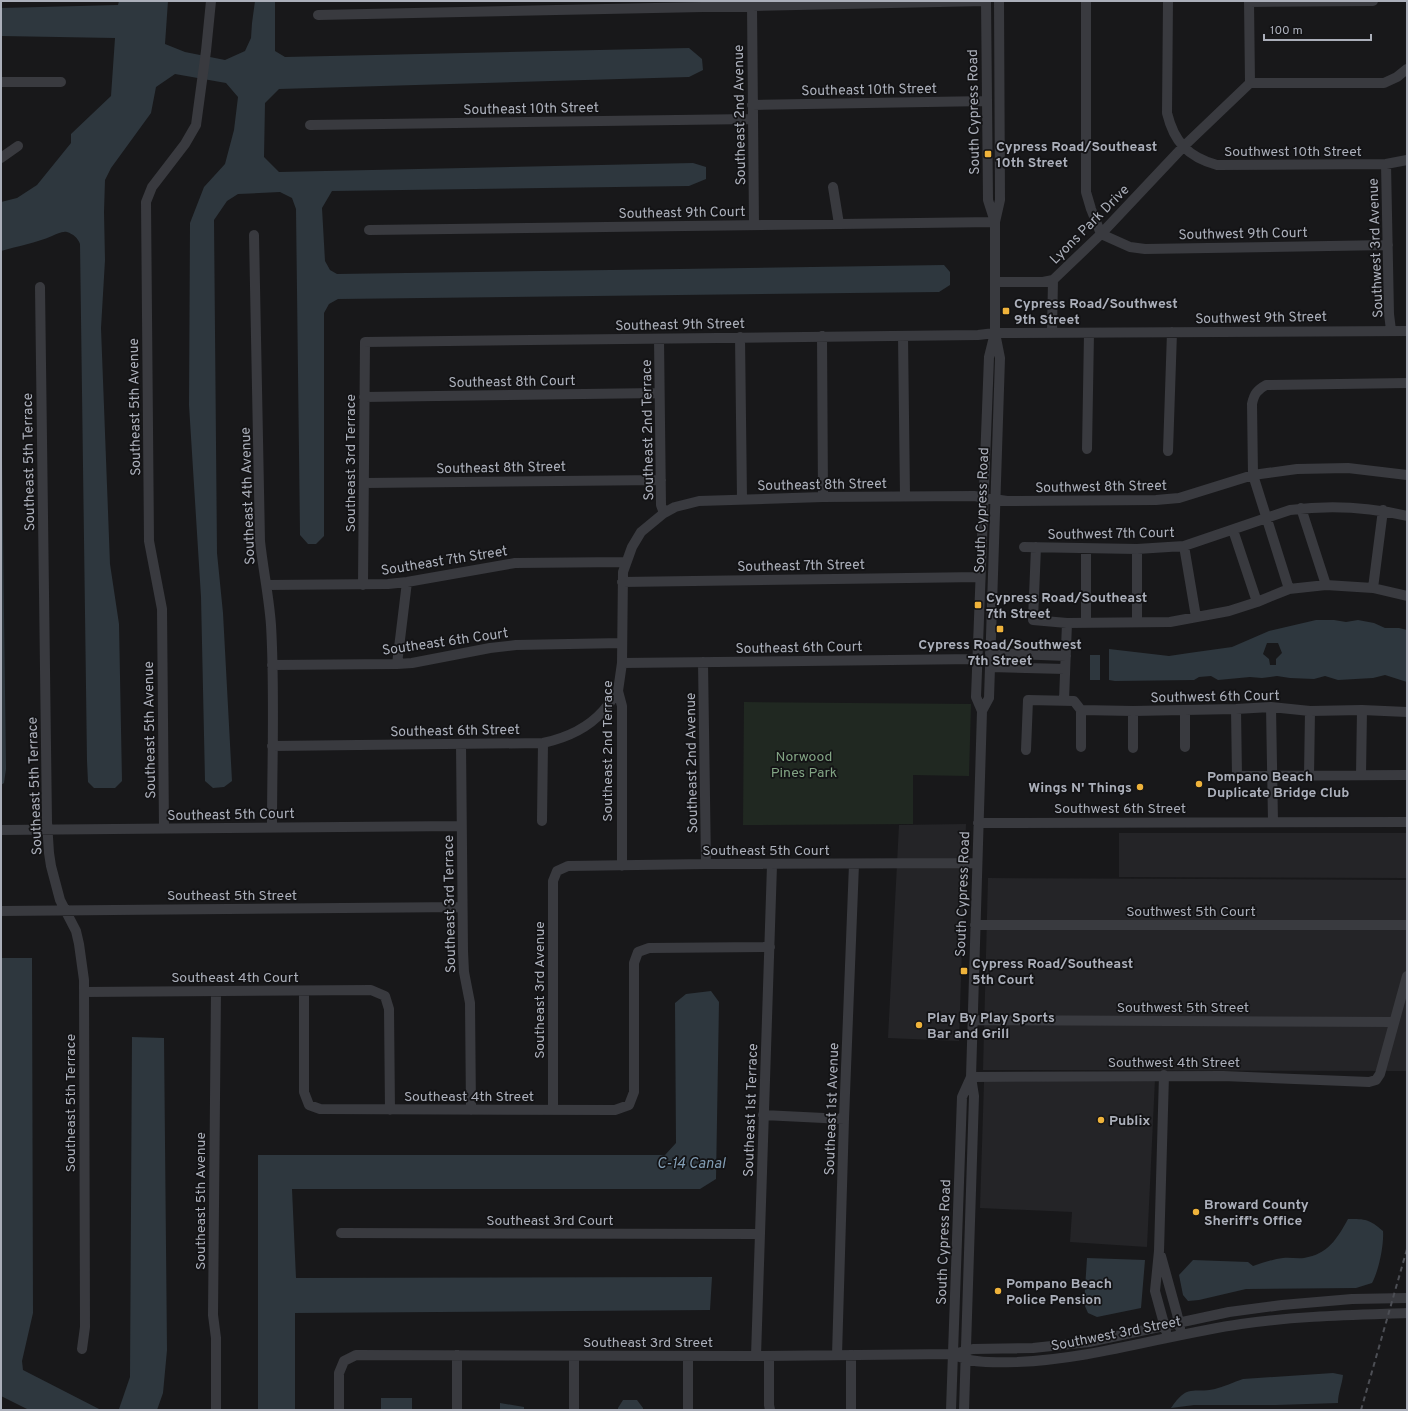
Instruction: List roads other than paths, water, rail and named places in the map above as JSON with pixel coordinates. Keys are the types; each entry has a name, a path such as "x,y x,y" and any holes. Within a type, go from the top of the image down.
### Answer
{"street":[{"name":"Southeast 5th Avenue","path":"164,828 162,610 149,541 146,202 152,187 185,144 196,125 211,1"},
{"path":"318,15 986,1"},
{"name":"South Cypress Road","path":"986,1 988,200 995,222"},
{"name":"South Cypress Road","path":"982,711 989,698 1000,358 995,333 995,222 1000,200 999,1"},
{"path":"1086,1 1086,192 1090,209 1101,234"},
{"path":"1168,1 1168,113 1170,124 1183,147"},
{"path":"1373,1 1249,1 1250,84 1384,83 1397,77 1407,69"},
{"name":"Southeast 2nd Avenue","path":"752,6 754,225"},
{"path":"1,82 61,82"},
{"name":"Lyons Park Drive","path":"1052,332 1053,280 1101,234 1183,147 1250,84"},
{"name":"Southeast 10th Street","path":"752,105 987,101"},
{"name":"Southeast 10th Street","path":"310,125 752,120"},
{"path":"1,158 18,146"},
{"name":"Southwest 10th Street","path":"1183,147 1203,161 1217,165 1386,164 1407,160"},
{"name":"Southwest 3rd Avenue","path":"1386,164 1389,314 1391,330"},
{"path":"834,187 840,224"},
{"name":"Southeast 9th Court","path":"369,230 995,222"},
{"name":"Southwest 9th Court","path":"1101,234 1130,247 1145,249 1388,246"},
{"name":"Southeast 4th Avenue","path":"254,235 260,534 271,625 272,827"},
{"path":"995,282 1043,282 1053,280"},
{"name":"Southeast 5th Terrace","path":"40,288 49,852 60,900 74,927 83,966 85,1327 82,1349"},
{"name":"Southwest 9th Street","path":"995,333 1407,331"},
{"path":"1168,451 1172,332"},
{"name":"South Cypress Road","path":"964,1410 974,1096 971,1077 972,1020 982,711 976,697 977,659 989,357 995,333"},
{"name":"Southeast 9th Street","path":"365,342 978,335 995,333"},
{"path":"1087,449 1089,333"},
{"path":"822,336 823,497"},
{"path":"903,336 905,496"},
{"path":"740,338 742,499"},
{"name":"Southeast 2nd Terrace","path":"622,866 622,706 618,691 622,664 622,582 626,562 632,547 641,532 664,513 661,505 659,339"},
{"name":"Southeast 3rd Terrace","path":"363,585 365,342"},
{"path":"1289,589 1253,476 1252,404 1254,396 1259,389 1266,385 1407,383"},
{"name":"Southeast 8th Court","path":"364,397 660,393"},
{"name":"Southwest 8th Street","path":"984,498 1007,501 1164,500 1179,498 1253,476 1297,469 1348,468 1407,475"},
{"name":"Southeast 8th Street","path":"365,483 661,480"},
{"name":"Southeast 8th Street","path":"664,513 675,507 699,501 905,496 974,496 984,498"},
{"name":"Southwest 7th Court","path":"1024,547 1137,549 1184,546 1290,510 1301,508 1343,507 1383,510 1407,516"},
{"path":"1301,508 1326,585"},
{"path":"1373,588 1383,510"},
{"path":"1233,530 1257,602"},
{"path":"1184,546 1196,617"},
{"path":"1036,547 1033,620 1067,623 1170,622 1229,611 1289,589 1326,585 1373,588 1407,596"},
{"path":"1086,549 1086,623"},
{"path":"1137,549 1137,622"},
{"name":"Southeast 7th Street","path":"267,585 388,584 515,563 626,562"},
{"name":"Southeast 7th Street","path":"622,582 980,577"},
{"path":"397,664 407,582"},
{"path":"1064,700 1067,623"},
{"name":"Southeast 6th Court","path":"272,665 397,664 412,663 490,648 516,645 622,643"},
{"path":"990,654 1066,656"},
{"name":"Southeast 6th Court","path":"622,664 977,659"},
{"name":"Southeast 2nd Avenue","path":"703,662 706,864"},
{"path":"990,667 1065,669"},
{"name":"Southeast 6th Street","path":"272,746 542,743 561,739 578,731 603,711 618,691"},
{"path":"1026,750 1028,700 1074,700 1081,710 1080,747"},
{"path":"1271,707 1273,822"},
{"name":"Southwest 6th Court","path":"1081,710 1133,711 1271,707 1310,711 1362,710 1407,712"},
{"path":"1236,709 1237,776 1407,775"},
{"path":"1185,747 1186,710"},
{"path":"1361,775 1362,710"},
{"path":"1133,711 1133,748"},
{"path":"1309,776 1310,711"},
{"path":"542,743 542,821"},
{"name":"Southeast 3rd Terrace","path":"461,744 462,907 464,972 470,1003 471,1110"},
{"name":"Southwest 6th Street","path":"978,822 1407,822"},
{"name":"Southeast 5th Court","path":"1,830 462,826"},
{"name":"Southeast 5th Court","path":"557,870 568,866 977,863"},
{"name":"Southeast 1st Avenue","path":"837,1355 854,864"},
{"name":"Southeast 1st Terrace","path":"756,1356 772,865"},
{"name":"Southeast 3rd Avenue","path":"553,1110 553,882 557,870"},
{"name":"Southeast 5th Street","path":"1,911 462,907"},
{"name":"Southwest 5th Court","path":"975,925 1407,925"},
{"name":"Southeast 4th Street","path":"304,991 304,1092 309,1105 322,1110 615,1110 629,1105 634,1092 634,963 638,952 650,948 770,947"},
{"path":"1394,1022 1407,976"},
{"name":"Southeast 4th Court","path":"84,992 371,990 385,996 389,1009 390,1110"},
{"name":"Southeast 5th Avenue","path":"216,992 213,1315 216,1338 216,1410"},
{"name":"Southwest 5th Street","path":"972,1020 1394,1022"},
{"name":"Southwest 4th Street","path":"971,1077 1164,1075 1246,1076 1370,1082 1376,1080 1380,1074 1394,1022"},
{"path":"1164,1075 1159,1251 1155,1291 1167,1338"},
{"name":"South Cypress Road","path":"951,1410 962,1097 971,1077"},
{"path":"763,1116 844,1119"},
{"name":"Southeast 3rd Court","path":"341,1233 759,1234"},
{"path":"1159,1251 1179,1322 1181,1335"},
{"name":"Southwest 3rd Street","path":"965,1355 973,1349 1051,1347 1089,1342 1229,1312 1352,1299 1407,1298"},
{"name":"Southwest 3rd Street","path":"953,1354 965,1355 974,1362 1052,1360 1110,1351 1234,1325 1320,1316 1407,1313"},
{"name":"Southeast 3rd Street","path":"339,1410 339,1373 344,1361 356,1356 769,1356 953,1354"},
{"path":"851,1355 851,1410"},
{"path":"457,1356 457,1410"},
{"path":"574,1356 574,1410"},
{"path":"688,1356 688,1410"},
{"path":"769,1356 770,1410"}],"water":[{"path":"119,1 168,1 165,44 185,52 225,60 245,51 251,38 255,1 275,1 275,51 285,57 689,48 702,59 703,70 689,77 279,89 265,103 264,157 279,172 693,163 706,167 706,179 689,186 332,191 322,208 325,261 330,270 337,274 944,265 950,272 950,285 939,292 338,299 329,304 324,313 324,536 316,544 308,544 300,535 296,209 292,198 280,192 238,194 227,201 214,220 217,553 223,613 232,781 224,787 213,788 205,781 201,597 189,405 190,223 204,187 225,164 234,130 238,97 226,83 175,74 156,87 151,113 111,168 105,180 105,260 101,328 110,564 119,624 122,781 115,788 94,788 88,782 87,761 80,244 73,235 63,232 40,241 1,251 1,202 17,198 37,185 71,143 71,134 111,96 115,38 1,36 1,8 118,5"},
{"path":"1,378 6,769 4,783 1,785"},
{"path":"1316,620 1346,622 1358,620 1374,623 1385,628 1399,628 1407,630 1407,682 1385,675 1373,678 1338,680 1325,676 1314,679 1277,676 1218,680 1211,676 1199,677 1194,680 1109,680 1109,649 1169,656 1232,647 1269,631","holes":["1267,643 1278,643 1282,653 1276,659 1276,665 1270,665 1269,659 1263,654"]},
{"path":"1090,655 1100,655 1100,680 1090,680"},
{"path":"1,958 32,958 33,1313 22,1361 23,1370 101,1410 29,1410 1,1396"},
{"name":"C-14 Canal","path":"711,991 719,1002 716,1179 700,1189 292,1189 296,1278 712,1277 710,1310 295,1313 295,1410 258,1410 258,1155 665,1155 676,1143 675,1003 686,994"},
{"path":"132,1037 164,1038 167,1350 163,1393 157,1410 117,1410 119,1409 130,1377"},
{"path":"1348,1219 1367,1220 1383,1231 1383,1243 1377,1271 1372,1283 1356,1288 1246,1289 1199,1300 1188,1301 1183,1295 1179,1275 1193,1260 1248,1262 1253,1266 1272,1260 1312,1256 1326,1249 1336,1239"},
{"path":"1087,1258 1145,1260 1141,1308 1097,1317 1088,1313 1084,1304"},
{"path":"1333,1373 1343,1375 1338,1403 1194,1405 1171,1408 1186,1392 1215,1389 1243,1379"},
{"path":"381,1398 412,1398 412,1410 381,1410"},
{"path":"623,1400 637,1400 643,1410 618,1410"},
{"path":"500,1403 524,1407 524,1410 500,1410"}],"railway":[{"path":"1361,1410 1407,1249"}],"place":[{"name":"Cypress Road/Southeast 10th Street","path":"988,154"},
{"name":"Cypress Road/Southwest 9th Street","path":"1006,311"},
{"name":"Cypress Road/Southeast 7th Street","path":"978,605"},
{"name":"Cypress Road/Southwest 7th Street","path":"1000,629"},
{"name":"Pompano Beach Duplicate Bridge Club","path":"1199,784"},
{"name":"Wings N' Things","path":"1140,787"},
{"name":"Cypress Road/Southeast 5th Court","path":"964,971"},
{"name":"Play By Play Sports Bar and Grill","path":"919,1025"},
{"name":"Publix","path":"1101,1120"},
{"name":"Broward County Sheriff's Office","path":"1196,1212"},
{"name":"Pompano Beach Police Pension","path":"998,1291"}],"park label":[{"name":"Norwood Pines Park","path":"804,764"}]}
